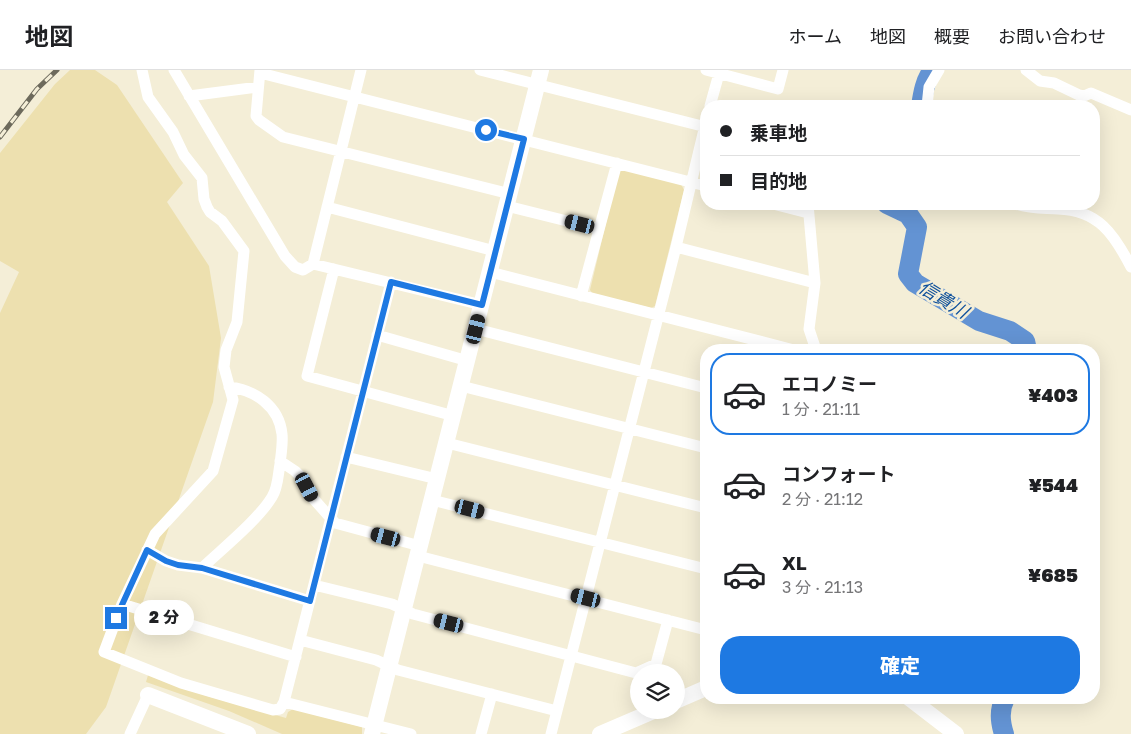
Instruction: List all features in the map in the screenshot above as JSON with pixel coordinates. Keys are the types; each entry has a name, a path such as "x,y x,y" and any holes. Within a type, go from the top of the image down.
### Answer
{"street":[{"path":"142,70 148,97 173,132 184,155 202,178 204,199 210,212 222,221 244,251 237,322 226,350 224,367 233,400 213,471 155,534 122,604 104,652 181,683 273,710 280,709 284,702 296,657 391,282"},
{"path":"174,70 285,256 294,267 303,270 312,264 361,70"},
{"path":"480,70 539,77 700,123"},
{"path":"706,70 778,89 783,70"},
{"path":"928,100 929,87 939,70"},
{"path":"1026,70 1040,81 1054,83 1079,96 1091,93 1131,110"},
{"path":"599,229 341,151 283,138 256,116 260,71 700,184"},
{"path":"712,100 719,72"},
{"path":"373,730 539,77"},
{"path":"190,96 258,87"},
{"path":"551,734 700,148"},
{"path":"581,296 616,163"},
{"path":"327,207 495,251"},
{"path":"808,210 815,283 809,329 814,344"},
{"path":"1072,210 1087,214 1110,232 1119,244 1131,267"},
{"path":"676,247 815,283"},
{"path":"312,264 482,305"},
{"path":"334,269 307,376 454,416"},
{"path":"490,272 770,344"},
{"path":"476,329 700,386"},
{"path":"377,336 468,360"},
{"path":"461,386 700,447"},
{"path":"202,568 260,513 272,497 277,484 282,434 278,418 270,405 262,399 239,388 229,387"},
{"path":"447,443 700,506"},
{"path":"346,456 437,479"},
{"path":"280,461 302,478 311,496 335,524 419,551 700,628"},
{"path":"432,500 700,567"},
{"path":"147,550 166,561 178,565 202,568 310,601"},
{"path":"314,585 392,604 414,614 571,654 636,673 656,664 668,620"},
{"path":"122,604 296,657"},
{"path":"300,640 556,711"},
{"path":"685,697 700,691"},
{"path":"481,734 492,694"},
{"path":"130,734 148,695 248,734"},
{"path":"284,702 373,730 411,734"},
{"path":"917,704 956,734"},
{"path":"600,734 635,719"}],"shaded area":[{"path":"70,70 95,70 117,85 183,183 167,202 209,266 221,338 213,402 106,707 86,734 0,734 0,313 19,272 0,261 0,153 55,84"},
{"path":"623,169 681,184 684,190 655,306 651,308 593,294 590,290 618,173"},
{"path":"148,675 207,696 286,718 288,712 293,709 362,727 362,734 282,734 229,711 146,682"}],"waterway":[{"name":"信貴川","path":"922,100 926,82 933,70"},
{"name":"信貴川","path":"900,210 908,214 917,227 908,274 915,283 979,321 1010,331 1025,341 1026,344"},
{"name":"信貴川","path":"1003,704 1001,716 1004,734"}],"railway":[{"path":"0,137 37,89 57,70"}],"route":[{"path":"116,618 147,550 166,561 178,565 202,568 310,601 391,282 482,305 524,139 486,130"}]}
